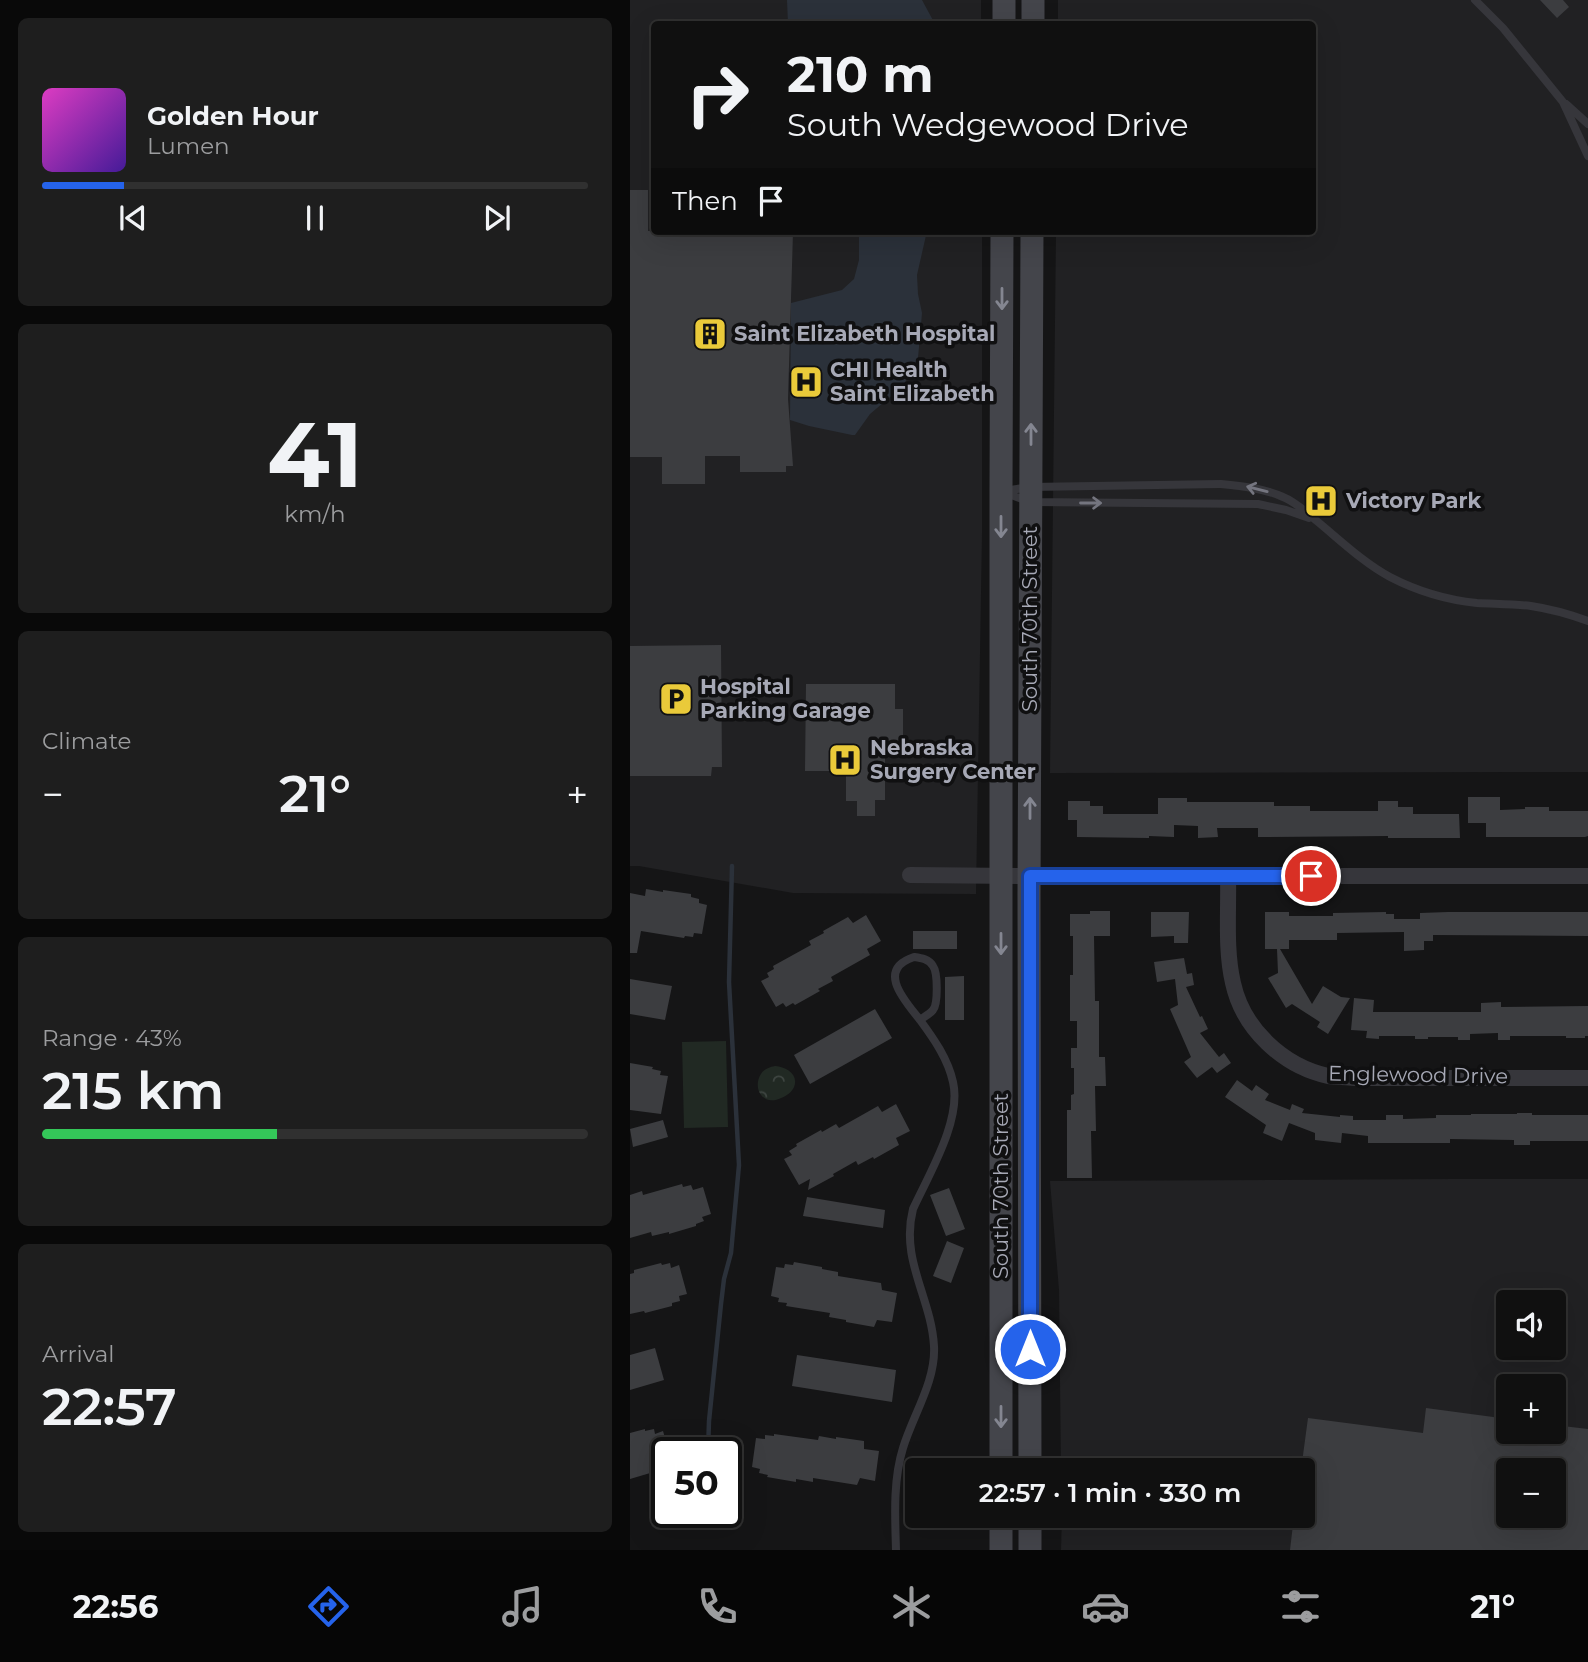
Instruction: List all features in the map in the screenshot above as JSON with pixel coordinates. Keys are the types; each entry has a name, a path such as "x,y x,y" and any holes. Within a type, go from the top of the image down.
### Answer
{"main road":[{"path":"1004,0 1004,21"},
{"path":"1033,0 1033,21"},
{"name":"South 70th Street","path":"1001,1458 1002,235"},
{"name":"South 70th Street","path":"1030,1458 1032,235"},
{"path":"1001,1528 1001,1550"},
{"path":"1030,1528 1030,1550"}],"street":[{"path":"910,875 1588,876"},
{"name":"Englewood Drive","path":"1228,876 1229,960 1233,985 1242,1009 1255,1030 1269,1046 1288,1059 1311,1071 1355,1078 1588,1078"}],"lane":[{"path":"1475,0 1503,28 1563,102 1588,124"},
{"path":"1563,102 1588,156"},
{"path":"1001,491 1030,494 1220,484 1242,486 1284,497 1317,520 1368,563 1411,587 1434,595 1475,603 1553,610 1588,621"},
{"path":"1001,491 1258,504 1286,509 1317,520"},
{"path":"895,1550 899,1462 929,1380 934,1355 929,1317 909,1242 911,1217 948,1133 955,1100 953,1082 940,1048 895,986 900,965 914,957 928,961 936,972 934,1009 920,1020"}],"shaded area":[{"name":"CHI Health Saint Elizabeth","path":"630,0 981,0 981,21 651,21 651,235 982,235 982,533 976,894 793,893 630,866"},
{"path":"787,0 922,0 933,21 788,21"},
{"name":"Victory Park","path":"1058,0 1588,0 1588,772 1050,773 1056,235 1316,235 1316,21 1058,21"},
{"path":"859,235 926,235 917,275 922,313 918,358 903,386 870,414 855,435 852,435 790,420 791,303 842,290 854,279 859,260"},
{"path":"1588,1179 1588,1550 1061,1550 1062,1528 1315,1528 1315,1458 1061,1458 1059,1290 1050,1181"}],"green space":[{"path":"726,1041 728,1127 684,1128 682,1042"},
{"path":"775,1066 790,1072 795,1082 787,1095 769,1100 761,1095 759,1079 764,1071"}],"building":[{"path":"1540,0 1563,0 1569,7 1557,18"},
{"name":"Saint Elizabeth Hospital","path":"630,190 648,190 648,231 651,231 651,235 793,235 788,399 793,466 786,466 786,472 740,472 740,456 705,456 705,484 662,484 662,457 630,457"},
{"name":"Hospital Parking Garage","path":"721,645 722,767 712,767 711,776 630,776 630,646"},
{"name":"Nebraska Surgery Center","path":"806,684 895,684 895,709 903,709 903,748 885,748 885,800 875,800 875,816 857,816 857,801 846,801 846,771 805,771"},
{"path":"1468,797 1500,797 1500,810 1549,807 1549,811 1588,811 1588,836 1486,837 1486,823 1468,823"},
{"path":"1158,798 1187,798 1187,802 1274,802 1274,806 1310,806 1310,811 1378,811 1378,801 1398,801 1398,807 1413,807 1413,814 1459,814 1460,838 1258,837 1258,828 1217,828 1218,837 1198,838 1198,826 1174,825 1174,837 1077,837 1077,820 1068,820 1068,801 1090,801 1090,806 1103,806 1103,814 1158,814"},
{"path":"646,889 691,894 691,897 699,899 699,903 707,905 702,934 694,933 693,937 684,938 641,931 637,953 630,953 630,893 645,896"},
{"path":"1090,911 1110,911 1110,936 1094,936 1095,1001 1099,1001 1099,1057 1105,1057 1106,1086 1095,1086 1096,1131 1091,1131 1092,1178 1067,1178 1067,1110 1071,1110 1071,1095 1074,1094 1071,1048 1077,1048 1077,1021 1070,1021 1073,936 1070,936 1070,914 1090,914"},
{"path":"1151,912 1189,912 1188,943 1174,943 1174,936 1151,937"},
{"path":"1265,912 1289,912 1289,916 1333,916 1333,913 1386,912 1394,914 1394,919 1420,919 1420,913 1588,912 1588,936 1433,935 1433,941 1424,941 1424,950 1404,951 1404,932 1337,933 1337,940 1289,940 1289,949 1280,949 1312,1004 1323,986 1341,997 1350,998 1328,1034 1317,1027 1320,1022 1292,1004 1286,1008 1268,978 1278,973 1277,949 1265,949"},
{"path":"866,915 881,941 867,949 870,955 831,977 833,981 795,1005 793,1003 786,1007 783,1003 776,1007 761,981 769,977 767,973 774,969 773,966 811,945 809,941 848,917 853,923"},
{"path":"913,931 957,931 957,949 913,949"},
{"path":"1184,958 1187,974 1192,973 1194,985 1186,987 1208,1029 1200,1033 1219,1057 1224,1053 1231,1063 1217,1073 1212,1067 1197,1078 1184,1062 1191,1057 1170,1009 1178,1005 1175,979 1157,982 1154,962"},
{"path":"964,976 964,1020 945,1020 945,977"},
{"path":"630,979 672,986 665,1020 630,1014"},
{"path":"1354,998 1374,1000 1373,1012 1481,1012 1481,1003 1501,1002 1501,1007 1588,1006 1588,1036 1510,1036 1510,1040 1498,1040 1498,1033 1470,1034 1470,1040 1458,1040 1458,1037 1415,1039 1415,1036 1366,1038 1367,1031 1351,1030"},
{"path":"875,1009 892,1038 810,1084 794,1055"},
{"path":"630,1063 653,1067 652,1069 661,1071 660,1075 668,1076 661,1114 630,1110"},
{"path":"1237,1080 1252,1091 1256,1085 1269,1094 1265,1100 1290,1110 1292,1104 1304,1109 1302,1113 1353,1116 1353,1120 1386,1120 1386,1115 1403,1115 1403,1119 1436,1118 1436,1115 1517,1113 1588,1115 1588,1141 1530,1141 1530,1145 1514,1145 1514,1140 1450,1139 1450,1143 1368,1143 1368,1136 1342,1133 1341,1143 1315,1140 1315,1133 1289,1123 1282,1141 1263,1133 1266,1125 1225,1097"},
{"path":"896,1104 910,1131 896,1138 899,1145 858,1165 856,1161 808,1190 810,1179 799,1185 784,1159 792,1155 789,1151 797,1146 796,1144 836,1124 839,1128 878,1106 882,1112"},
{"path":"663,1120 668,1137 633,1147 630,1129"},
{"path":"682,1184 683,1187 691,1185 693,1190 703,1187 711,1214 702,1217 704,1221 696,1226 669,1234 652,1236 651,1232 630,1238 630,1195 642,1191 643,1195"},
{"path":"949,1188 965,1229 946,1236 930,1195"},
{"path":"807,1197 885,1210 883,1228 803,1216"},
{"path":"947,1241 964,1248 951,1283 933,1276"},
{"path":"794,1262 838,1272 838,1276 881,1283 882,1290 897,1293 892,1322 877,1320 874,1327 829,1317 830,1313 786,1306 787,1303 778,1302 779,1298 771,1296 776,1267 784,1268 785,1264 793,1265"},
{"path":"670,1263 671,1268 679,1265 687,1294 679,1296 680,1301 672,1303 672,1306 630,1314 630,1274 634,1273 634,1270"},
{"path":"655,1348 664,1380 630,1390 630,1355"},
{"path":"797,1355 896,1370 892,1402 792,1386"},
{"path":"1426,1408 1496,1417 1496,1444 1566,1444 1566,1426 1588,1429 1588,1550 1290,1550 1293,1528 1315,1528 1315,1458 1303,1458 1308,1418 1423,1433"},
{"path":"654,1429 655,1434 663,1431 665,1437 651,1437 651,1473 630,1479 630,1433"},
{"path":"765,1435 818,1440 819,1436 864,1441 864,1449 879,1451 875,1481 860,1478 857,1485 813,1478 813,1482 796,1479 796,1482 767,1477 768,1475 759,1473 760,1469 752,1467 756,1438 765,1439"}],"waterway":[{"path":"708,1437 721,1304 731,1253 739,1165 729,982 732,866"}],"place":[{"name":"Saint Elizabeth Hospital","path":"710,334"},
{"name":"CHI Health Saint Elizabeth","path":"806,382"},
{"name":"Victory Park","path":"1321,501"},
{"name":"Hospital Parking Garage","path":"676,699"},
{"name":"Nebraska Surgery Center","path":"845,760"}],"route":[{"path":"1030,1349 1030,876 1311,876"}]}
